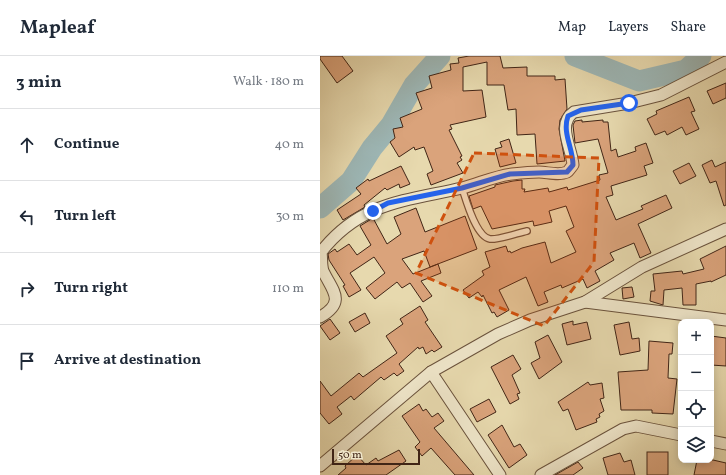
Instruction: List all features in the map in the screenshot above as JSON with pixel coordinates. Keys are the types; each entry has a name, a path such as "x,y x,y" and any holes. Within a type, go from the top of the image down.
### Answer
{"street":[{"path":"320,317 328,312 335,303 335,290 322,269 321,252 332,238 347,225 388,203 462,188 510,174 567,172 573,165 565,124 568,116 574,112 629,103 661,95 726,62"},
{"path":"320,466 431,372 498,334 530,320 585,302 642,268 726,229"},
{"path":"585,302 726,320"},
{"path":"431,372 500,475"},
{"path":"541,475 623,429 636,426 678,434"},
{"path":"714,442 726,444"}],"lane":[{"path":"462,188 471,214 482,236 490,239 527,230"}],"highlighted area":[{"path":"474,153 599,158 594,262 544,326 416,273"}],"building":[{"path":"320,56 342,56 353,71 337,83 320,59"},
{"path":"469,56 500,56 503,68 527,67 527,76 555,76 555,80 565,79 567,109 560,120 559,129 565,161 537,164 535,134 517,135 516,109 508,110 504,85 487,85 487,62 463,67 463,91 482,90 486,117 450,125 452,129 449,130 462,156 460,157 462,160 457,163 463,173 431,185 427,174 433,171 424,147 415,150 414,147 399,157 390,142 395,138 393,129 403,127 400,118 422,109 416,93 432,88 429,76 451,70 450,64 459,63 458,58"},
{"path":"726,83 726,98 713,104 707,91"},
{"path":"689,97 695,111 691,112 699,129 686,135 682,127 667,135 665,131 655,135 647,119 657,114 656,111"},
{"path":"582,120 582,122 603,120 603,122 608,122 611,151 616,149 618,157 636,151 635,147 646,143 653,163 644,166 647,175 611,186 613,195 606,197 616,220 643,209 641,206 666,195 672,208 638,224 651,253 640,258 634,243 610,253 614,260 595,271 600,281 587,288 583,279 562,288 561,285 544,292 548,302 538,306 526,277 499,290 509,310 497,317 494,312 492,313 483,295 482,297 478,292 469,298 463,290 484,275 482,271 490,267 485,252 506,246 508,252 510,251 511,253 522,248 545,242 551,263 576,252 566,231 574,227 566,206 549,211 552,222 534,226 533,221 492,229 481,206 473,209 469,196 495,187 495,185 513,181 522,180 522,189 525,189 524,192 548,188 549,192 567,187 568,190 600,180 599,175 608,173 598,139 575,143 573,125 575,121"},
{"path":"509,139 516,163 500,167 495,149 502,147 500,142"},
{"path":"712,160 715,167 726,162 726,205 724,206 716,181 710,183 702,165"},
{"path":"689,163 696,176 680,184 673,171"},
{"path":"401,166 410,184 400,188 399,184 387,190 385,188 364,205 365,207 343,220 337,210 361,194 356,188 368,179 369,181"},
{"path":"416,208 425,232 465,216 477,249 430,267 424,251 402,259 413,274 438,264 441,273 421,281 432,296 423,302 410,283 402,288 397,282 375,299 366,288 385,273 374,257 350,273 361,290 349,297 343,286 345,285 329,260 328,254 335,249 337,252 349,244 357,255 371,245 360,226 373,218 387,244 401,234 394,217"},
{"path":"726,246 726,275 711,282 696,284 696,305 683,305 682,288 664,290 663,305 650,301 651,291 655,291 653,274 682,271 683,274 704,269 700,259"},
{"path":"632,287 634,297 623,299 622,288"},
{"path":"420,306 428,320 425,322 442,347 434,352 432,350 426,354 423,347 419,349 418,347 399,364 404,371 397,376 394,373 384,380 381,377 354,400 351,396 337,407 342,414 329,424 320,413 320,381 331,396 359,373 363,377 397,353 386,336 403,324 400,319"},
{"path":"365,313 370,323 355,332 349,322"},
{"path":"330,319 340,333 330,340 320,326"},
{"path":"573,321 573,325 587,322 591,339 567,345 562,324"},
{"path":"629,322 632,339 639,338 640,351 620,355 614,325"},
{"path":"548,335 562,362 539,379 531,363 540,358 535,342"},
{"path":"714,336 726,338 726,366 714,365"},
{"path":"649,341 673,343 672,354 669,354 668,378 677,379 673,414 652,413 652,410 621,410 618,372 648,370"},
{"path":"513,355 521,369 512,375 520,393 517,394 519,399 510,404 491,367"},
{"path":"588,382 590,385 602,383 604,398 600,399 604,411 599,414 600,417 596,419 597,422 576,430 568,409 563,411 558,402"},
{"path":"489,399 496,412 477,422 470,409"},
{"path":"419,404 423,411 426,409 432,417 438,413 444,421 434,428 474,475 455,475 431,448 422,456 415,447 420,442 402,416"},
{"path":"502,425 514,447 520,444 527,455 509,468 488,435"},
{"path":"399,450 406,461 386,475 338,475 357,455 366,465 376,458 378,461"},
{"path":"647,452 668,452 668,475 647,475"},
{"path":"620,453 624,462 631,460 635,475 608,475 603,458"},
{"path":"714,460 726,463 726,475 694,475 696,463 714,463"},
{"path":"578,462 583,468 573,475 555,475"}],"waterway":[{"path":"320,208 351,181 372,148 391,125 414,85 440,56"},
{"path":"575,56 639,81 686,70 701,56"}],"route":[{"path":"373,211 388,203 462,188 510,174 567,172 573,165 573,155 566,134 565,124 568,116 581,110 629,103"}]}
